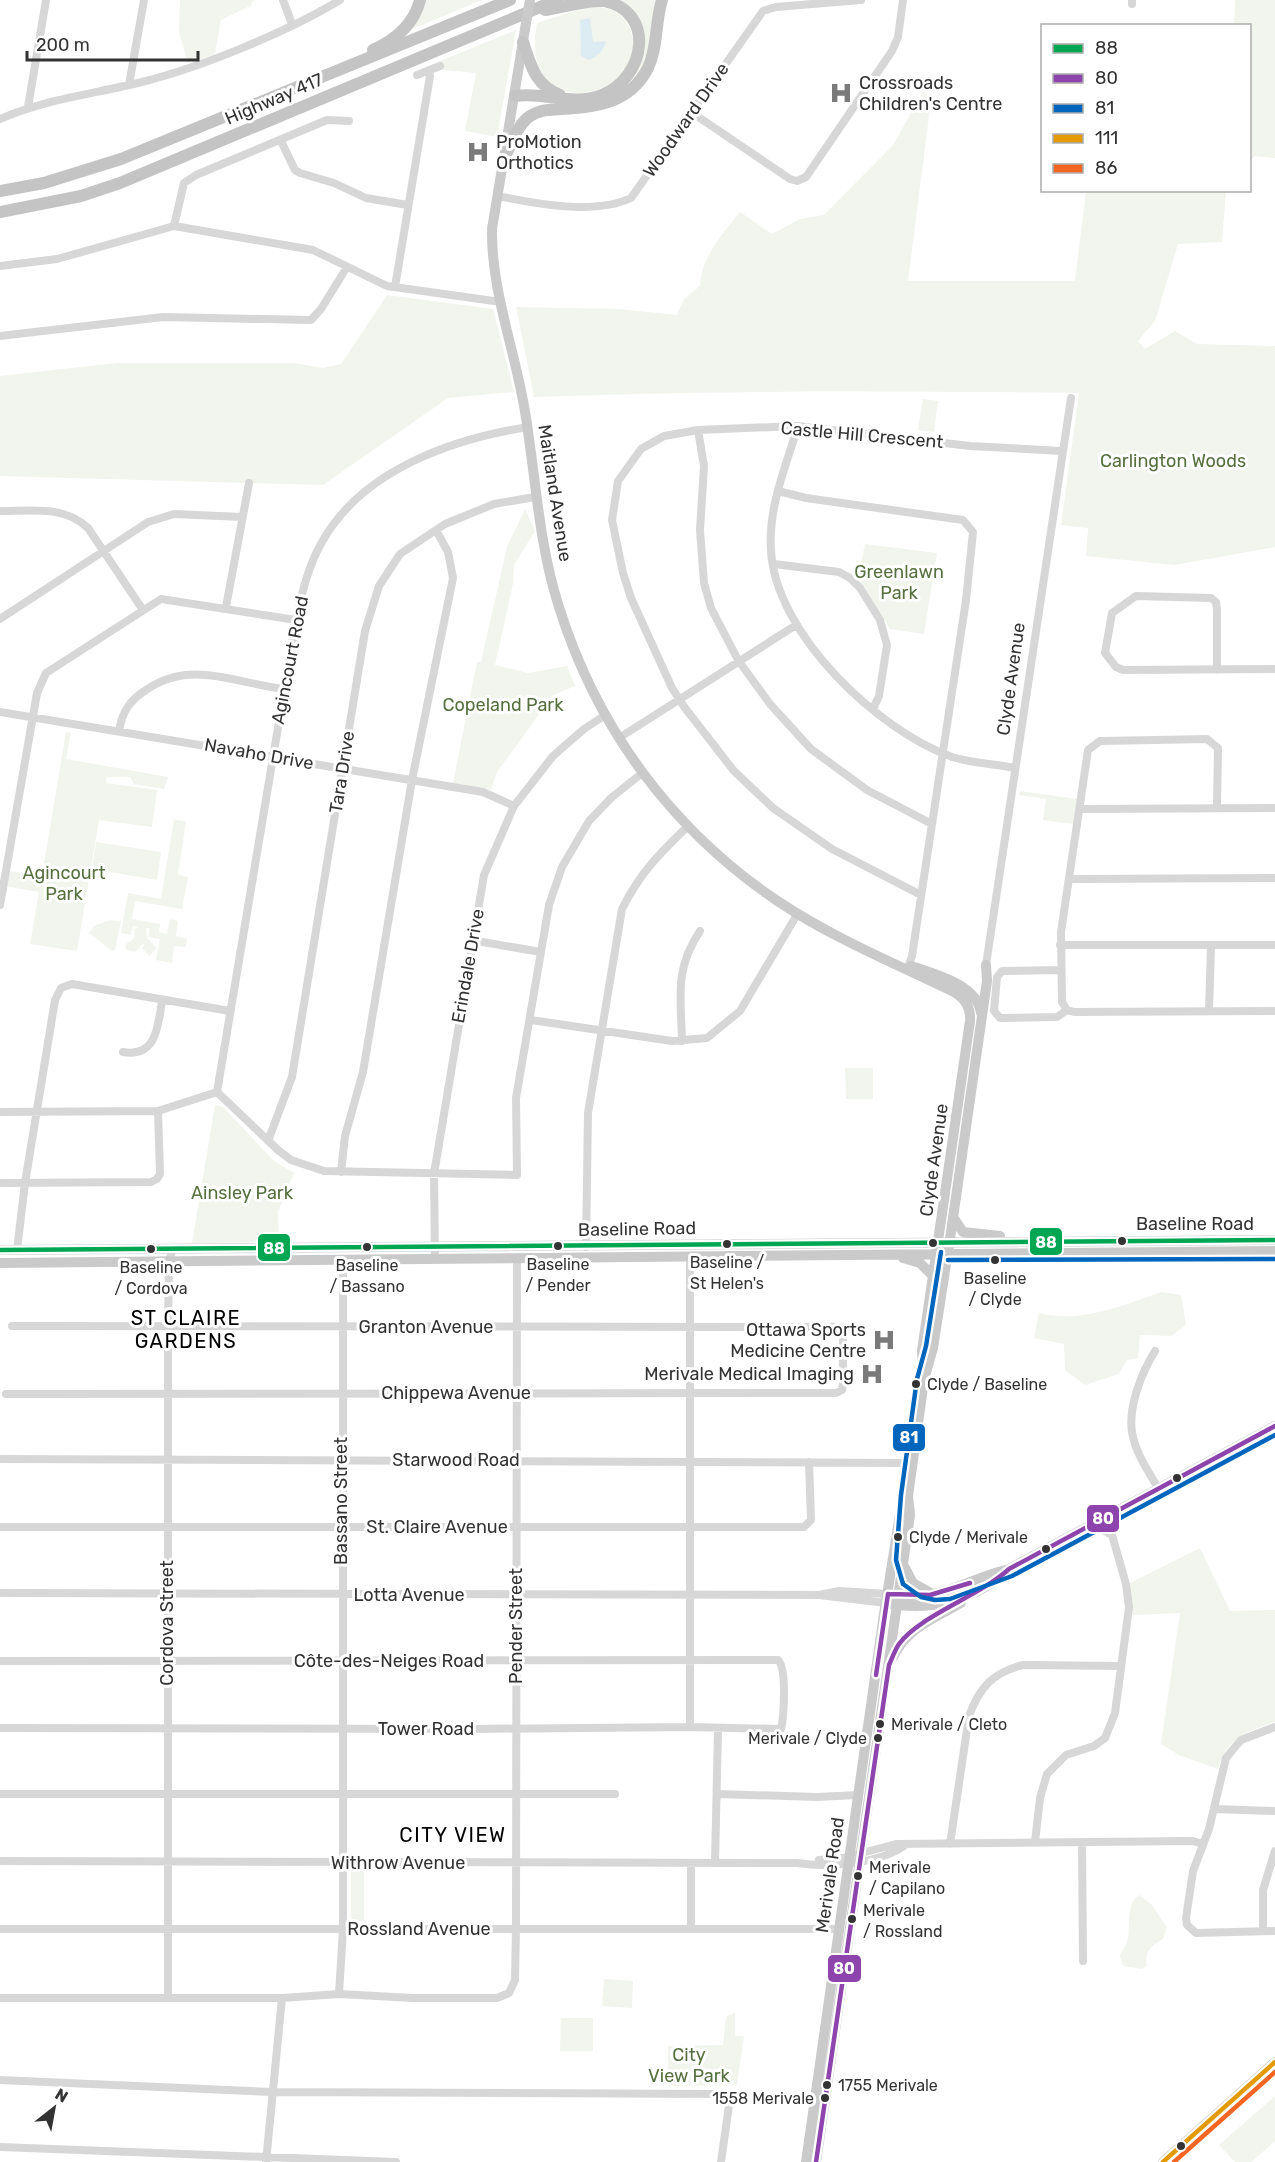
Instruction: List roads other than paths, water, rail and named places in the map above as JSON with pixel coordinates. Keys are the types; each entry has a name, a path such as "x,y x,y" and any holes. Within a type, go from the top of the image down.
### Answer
{"highway":[{"path":"311,83 384,45 413,18 420,0"},
{"path":"0,191 44,183 121,159 510,0"},
{"name":"Highway 417","path":"0,212 81,196 120,183 557,0"},
{"path":"515,96 577,104 602,95 618,86 628,75 636,63 640,46 636,27 629,16 620,8 604,1 587,0 518,15"},
{"path":"504,159 519,131 532,115 577,104 614,101 629,92 642,78 654,51 662,0"},
{"path":"524,36 532,70 540,83 551,92 577,104"}],"main road":[{"name":"Maitland Avenue","path":"530,0 498,196 492,248 501,302 523,394 535,497 559,607 604,716 641,774 687,827 759,887 798,913 887,959 961,986"},
{"path":"961,986 975,986 986,966"},
{"name":"Clyde Avenue","path":"892,1599 903,1562 910,1515 908,1496 924,1380 933,1348 943,1248 975,1018 987,981 986,966"},
{"name":"Maitland Avenue","path":"908,968 962,997 975,1018"},
{"path":"961,986 978,1003 975,1018"},
{"name":"Clyde Avenue","path":"924,1380 922,1351 932,1275 953,1217 967,1080"},
{"path":"953,1217 957,1227 965,1233 1044,1242"},
{"path":"1203,1239 1204,1251"},
{"name":"Baseline Road","path":"0,1263 343,1260 586,1247 890,1254 943,1248 1044,1242 1275,1240"},
{"name":"Baseline Road","path":"0,1250 435,1254 517,1258 690,1256 750,1250 943,1248 1275,1251"},
{"path":"890,1254 920,1263 932,1275"},
{"path":"889,1665 899,1644 912,1630 994,1583 1009,1569 1275,1426"},
{"name":"Clyde Avenue","path":"892,1599 900,1514 908,1496"},
{"path":"903,1562 913,1584 922,1590 940,1594"},
{"path":"892,1599 940,1594 988,1574 1009,1569"},
{"path":"892,1599 939,1604 983,1589"},
{"name":"Merivale Road","path":"806,2162 862,1856 889,1665 892,1599"},
{"name":"Merivale Road","path":"816,2162 838,1929 857,1795 892,1599"},
{"path":"1163,2162 1275,2062"}],"street":[{"path":"28,106 46,0"},
{"path":"129,85 144,0"},
{"path":"283,0 292,24"},
{"path":"0,119 28,106 129,85 246,46 340,0"},
{"name":"Woodward Drive","path":"498,196 545,206 619,204 631,198 763,11 789,6 861,0"},
{"path":"692,112 790,179 797,181 806,177 892,51 898,37 903,0"},
{"path":"417,75 440,66"},
{"path":"395,287 429,71"},
{"path":"174,226 184,183 196,175 327,120 349,121"},
{"path":"281,141 295,170 300,173 334,183 366,198 408,205"},
{"path":"0,266 57,259 174,226 313,250 376,282 395,287 501,302"},
{"path":"0,336 163,317 311,320 321,309 347,267"},
{"name":"Clyde Avenue","path":"986,966 1071,398"},
{"path":"798,426 778,491 771,525 774,564 780,590 796,625 831,673 873,709 942,752 954,757 1015,768"},
{"name":"Castle Hill Crescent","path":"921,895 832,849 773,808 734,771 679,699 631,598 614,531 612,507 618,481 641,449 664,436 698,430 798,426 970,446 1062,451"},
{"name":"Agincourt Road","path":"217,1092 296,620 305,581 322,543 330,529 356,500 391,474 420,459 479,436 528,427"},
{"path":"698,430 704,466 700,530 704,583 711,608 738,660 770,704 811,749 867,790 932,824"},
{"path":"226,607 249,483"},
{"path":"778,491 806,498 963,520 973,532 974,543 908,968"},
{"name":"Tara Drive","path":"268,1140 292,1077 365,631 379,586 400,554 436,530 494,504 535,497"},
{"path":"0,511 67,513 88,528 143,610"},
{"path":"0,620 160,517 174,514 242,518"},
{"path":"340,1172 345,1136 363,1072 412,780 453,578 448,552 436,530"},
{"path":"774,564 839,572 850,578 860,588 880,620 887,645 879,696 873,709"},
{"path":"1217,670 1217,610 1216,602 1211,598 1136,596 1112,613 1105,653 1116,667 1123,670 1217,670 1275,669"},
{"path":"0,905 2,876 40,682 46,673 161,599 226,607 296,620"},
{"path":"619,738 796,625"},
{"path":"119,731 122,716 138,695 172,675 199,674 284,689"},
{"name":"Navaho Drive","path":"0,712 483,792 514,806"},
{"name":"Erindale Drive","path":"435,1254 434,1174 471,940 484,875 514,806 553,756 584,729 604,716"},
{"path":"1067,1010 1062,1002 1060,945 1088,750 1095,742 1207,739 1218,748 1217,808"},
{"path":"0,1112 158,1111 217,1092 291,1160 324,1171 517,1175 516,1098 549,905 568,855 590,821 611,798 641,774"},
{"path":"1080,809 1275,808"},
{"path":"586,1247 586,1139 601,1030 622,909 649,863 687,827"},
{"path":"1070,879 1275,878"},
{"path":"531,1020 682,1041 707,1038 740,1011 798,913"},
{"path":"682,1041 681,971 688,949 700,931"},
{"path":"471,940 541,952"},
{"path":"1060,945 1275,945"},
{"path":"1209,1011 1211,946"},
{"path":"1061,970 1002,971 997,977 994,1011 1000,1018 1057,1017 1067,1010 1275,1011"},
{"path":"17,1250 25,1183 55,1000 61,988 72,984 230,1011"},
{"path":"123,1052 131,1053 150,1046 155,1040 162,1001"},
{"path":"0,1183 151,1182 158,1179 158,1111"},
{"name":"Cordova Street","path":"168,1997 168,1327 169,1263 172,1250"},
{"path":"690,1256 690,1726"},
{"name":"Pender Street","path":"339,1994 413,1998 488,1998 509,1993 515,1980 517,1661 515,1328 517,1258"},
{"name":"Bassano Street","path":"339,1994 343,1929 341,1394 343,1260"},
{"name":"Granton Avenue","path":"12,1326 840,1327"},
{"name":"Chippewa Avenue","path":"6,1394 836,1393 842,1390 843,1384 843,1334 840,1327"},
{"path":"1155,1351 1141,1381 1132,1423 1137,1447 1158,1488"},
{"name":"Starwood Road","path":"0,1460 913,1463"},
{"name":"St. Claire Avenue","path":"0,1527 689,1528 807,1526 811,1520 809,1462"},
{"path":"1035,1842 1040,1798 1047,1774 1066,1755 1094,1746 1105,1738 1115,1713 1129,1607 1126,1584 1112,1535 1112,1525 1119,1509"},
{"path":"1092,1524 1112,1535"},
{"name":"Lotta Avenue","path":"0,1593 168,1596 819,1595 839,1591 892,1599"},
{"name":"Côte-des-Neiges Road","path":"0,1661 778,1660"},
{"name":"Tower Road","path":"0,1728 690,1726 718,1729 781,1729 783,1670 778,1660"},
{"path":"950,1844 969,1716 976,1696 987,1682 1010,1668 1023,1665 1121,1666"},
{"path":"1275,1727 1247,1736 1226,1758 1214,1809 1193,1871 1187,1925 1196,1933 1275,1931"},
{"path":"715,1863 718,1729"},
{"path":"0,1794 615,1794"},
{"path":"718,1794 817,1797 857,1795"},
{"path":"1214,1809 1275,1811"},
{"name":"Withrow Avenue","path":"0,1861 797,1863 813,1865 849,1860 896,1844 904,1846 1193,1841 1203,1844"},
{"path":"1082,1842 1083,1961"},
{"path":"1263,1931 1263,1890 1275,1851"},
{"path":"691,1863 692,1928"},
{"name":"Rossland Avenue","path":"0,1929 838,1929"},
{"path":"0,1998 282,1998 339,1994"},
{"path":"266,2160 282,1998"},
{"path":"0,2080 271,2092 721,2094 726,2097 729,2105 721,2162"},
{"path":"0,2147 266,2160 396,2162"}],"place":[{"name":"Crossroads Children's Centre","path":"841,93"},
{"name":"ProMotion Orthotics","path":"478,152"},
{"name":"Baseline / St Helen's","path":"727,1244"},
{"name":"Baseline / Pender","path":"558,1246"},
{"name":"Baseline / Bassano","path":"367,1247"},
{"name":"Baseline / Cordova","path":"151,1249"},
{"name":"Baseline / Clyde","path":"995,1260"},
{"name":"Ottawa Sports Medicine Centre","path":"884,1340"},
{"name":"Merivale Medical Imaging","path":"872,1374"},
{"name":"Clyde / Baseline","path":"916,1384"},
{"name":"Clyde / Merivale","path":"898,1537"},
{"name":"Merivale / Cleto","path":"880,1724"},
{"name":"Merivale / Clyde","path":"878,1738"},
{"name":"Merivale / Capilano","path":"858,1876"},
{"name":"Merivale / Rossland","path":"852,1919"},
{"name":"1755 Merivale","path":"827,2085"},
{"name":"1558 Merivale","path":"825,2098"}],"district":[{"name":"ST CLAIRE GARDENS","path":"186,1330"},
{"name":"CITY VIEW","path":"453,1835"}],"park label":[{"name":"Carlington Woods","path":"1173,461"},
{"name":"Greenlawn Park","path":"899,582"},
{"name":"Copeland Park","path":"503,705"},
{"name":"Agincourt Park","path":"64,883"},
{"name":"Ainsley Park","path":"242,1193"},
{"name":"City View Park","path":"689,2065"}]}
